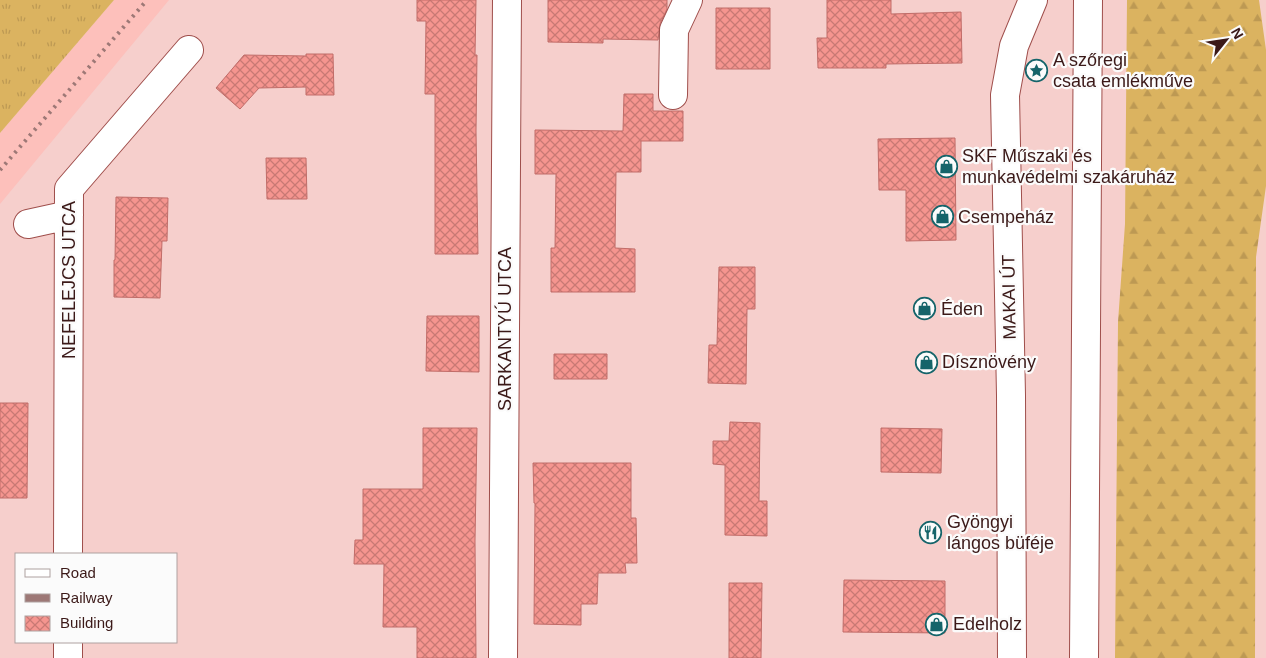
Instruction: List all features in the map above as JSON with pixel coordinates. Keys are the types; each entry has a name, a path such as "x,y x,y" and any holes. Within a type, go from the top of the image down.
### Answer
{"street":[{"name":"SARKANTYÚ UTCA","path":"503,658 507,0"},
{"path":"672,95 674,30 688,0"},
{"name":"MAKAI ÚT","path":"1012,658 1011,404 1005,95 1014,46 1033,0"},
{"path":"1084,658 1088,0"},
{"name":"NEFELEJCS UTCA","path":"68,553 69,189 189,50"},
{"path":"28,224 69,215"},
{"path":"68,643 68,658"}],"shaded area":[{"path":"114,0 169,0 0,204 0,133"}],"green space":[{"path":"0,0 114,0 0,133"},
{"path":"1127,0 1259,0 1266,50 1266,186 1256,257 1255,658 1115,658 1118,322 1125,224"}],"building":[{"path":"417,0 476,0 478,254 435,254 435,94 425,94 426,21 417,21"},
{"path":"548,0 667,0 667,9 660,24 658,40 603,39 603,43 548,42"},
{"path":"827,0 891,0 891,14 961,12 962,63 886,64 886,68 818,68 817,38 827,38"},
{"path":"716,8 770,8 770,69 716,69"},
{"path":"306,54 333,54 334,95 306,95 306,87 259,88 240,109 216,88 244,55 306,56"},
{"path":"624,94 653,94 653,111 683,111 683,141 641,141 641,172 616,172 615,248 635,249 635,292 551,292 551,248 555,248 556,174 535,174 535,130 623,131"},
{"path":"955,138 956,240 906,241 906,190 879,190 878,139"},
{"path":"266,158 306,158 307,199 267,199"},
{"path":"116,197 168,198 167,241 162,241 160,298 114,297"},
{"path":"719,267 755,267 755,309 747,309 746,384 708,383 709,345 717,345"},
{"path":"427,316 479,316 479,372 426,371"},
{"path":"554,354 607,354 607,379 554,379"},
{"path":"0,403 28,403 27,498 0,498"},
{"path":"730,422 760,423 759,501 767,501 767,536 725,535 725,465 713,464 713,441 729,441"},
{"path":"423,428 477,428 475,541 476,658 417,658 417,627 383,627 384,564 354,564 355,540 363,540 363,489 423,489"},
{"path":"881,428 942,429 941,473 881,472"},
{"path":"533,463 631,463 631,518 636,518 637,563 625,563 626,573 598,573 597,604 581,604 581,625 534,624 535,503"},
{"path":"844,580 945,581 945,633 843,632"},
{"path":"729,583 762,583 761,658 729,658"}],"railway":[{"path":"0,170 147,0"}],"place":[{"name":"A szőregi csata emlékműve","path":"1037,70"},
{"name":"SKF Műszaki és munkavédelmi szakáruház","path":"946,166"},
{"name":"Csempeház","path":"942,217"},
{"name":"Éden","path":"925,309"},
{"name":"Dísznövény","path":"926,362"},
{"name":"Gyöngyi lángos büféje","path":"931,532"},
{"name":"Edelholz","path":"937,624"}]}
